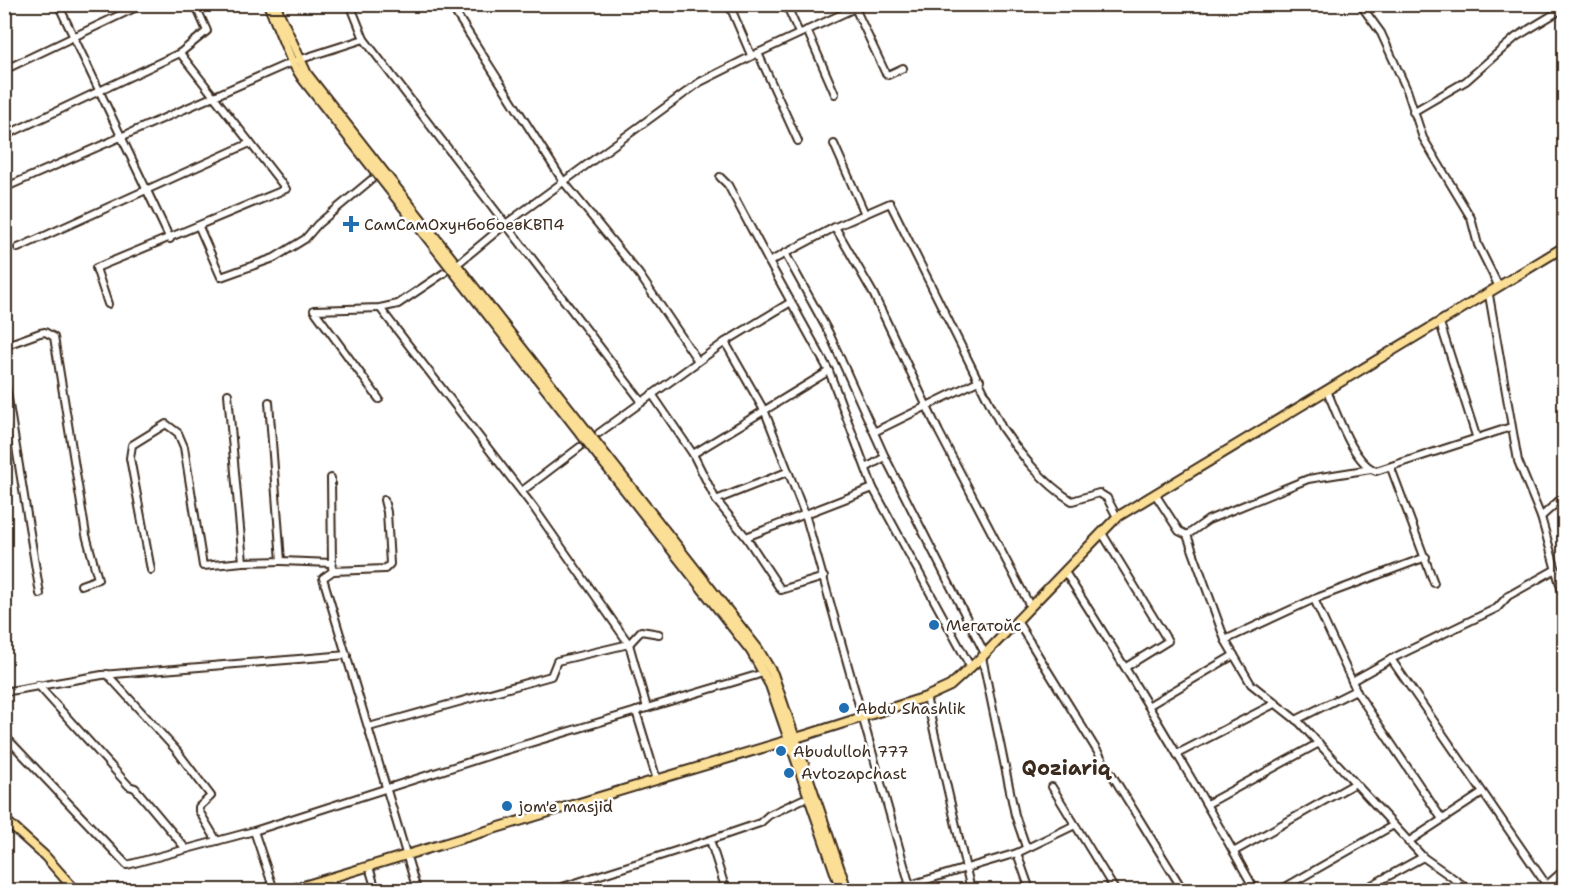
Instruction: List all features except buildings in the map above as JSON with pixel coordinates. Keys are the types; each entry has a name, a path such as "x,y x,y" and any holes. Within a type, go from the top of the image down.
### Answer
{"main road":[{"path":"268,4 295,61 758,649 773,674 840,891"},
{"path":"275,4 295,61"},
{"path":"290,891 792,739 927,697 950,686 983,656 1117,517 1564,248"},
{"path":"792,739 847,891"},
{"path":"4,819 45,856 75,891"}],"street":[{"path":"58,4 99,93 124,137 170,239"},
{"path":"4,70 143,4"},
{"path":"4,136 180,53 207,32 195,4"},
{"path":"350,4 364,39 642,402"},
{"path":"450,4 563,181 639,274 698,361"},
{"path":"729,4 798,141"},
{"path":"786,4 799,33"},
{"path":"1360,4 1381,33 1407,90 1423,138 1471,218 1478,245 1499,287"},
{"path":"461,261 507,223 699,82 807,30 844,8 855,8 858,11 885,72 888,75 903,68"},
{"path":"1413,112 1466,81 1516,37 1564,8"},
{"path":"807,30 835,94"},
{"path":"4,189 295,61 364,39"},
{"path":"108,304 96,268 286,189 180,53"},
{"path":"18,248 146,188 250,143"},
{"path":"834,144 865,214"},
{"path":"720,177 728,185 829,371 873,488 971,668"},
{"path":"199,226 221,277 274,258 304,239 318,224 371,180"},
{"path":"769,262 835,227 890,203 1002,428 1022,455 1059,493 1072,501 1099,493 1107,498 1117,517"},
{"path":"835,227 873,293 927,405 1030,606"},
{"path":"785,253 829,333 885,457 983,656 1015,815 1026,847"},
{"path":"379,399 314,310 380,308 398,304 444,273"},
{"path":"1489,295 1518,462 1541,517 1564,599"},
{"path":"598,434 725,342 791,302"},
{"path":"380,308 522,491 629,644 647,708"},
{"path":"1440,323 1476,436"},
{"path":"4,346 45,332 54,337 86,535 98,579 81,585"},
{"path":"725,342 765,412 804,513 910,886"},
{"path":"693,454 829,371"},
{"path":"4,374 40,594"},
{"path":"874,432 980,380"},
{"path":"1328,391 1351,446 1371,469"},
{"path":"228,394 243,562"},
{"path":"652,394 693,454 716,500 746,537 781,590 824,577"},
{"path":"268,402 281,561"},
{"path":"151,570 130,458 132,445 166,424 178,433 184,447 204,566 281,561 332,567 386,569 390,564 387,512 384,500"},
{"path":"1187,534 1208,520 1308,479 1371,469 1383,471 1476,436 1511,427"},
{"path":"522,491 580,447"},
{"path":"866,468 885,457"},
{"path":"1391,468 1434,583"},
{"path":"716,500 787,472"},
{"path":"331,478 332,567 323,578 389,789 417,891"},
{"path":"746,537 873,488"},
{"path":"1155,494 1179,531 1187,534 1225,640 1251,684 1296,720 1423,857 1470,891"},
{"path":"1541,517 1564,496"},
{"path":"1102,534 1168,641 1126,667"},
{"path":"1225,640 1314,599 1426,557"},
{"path":"1352,681 1390,659 1497,608 1508,596 1556,569"},
{"path":"1065,572 1126,667 1235,851 1255,891"},
{"path":"1314,599 1356,690 1442,819"},
{"path":"1017,621 1183,891"},
{"path":"369,727 551,676 557,661 629,644 641,631 659,634"},
{"path":"4,692 107,674 347,655"},
{"path":"1149,706 1234,656"},
{"path":"1390,659 1481,794 1549,888 1564,870"},
{"path":"107,674 177,751 193,775 210,790 212,796 199,807 199,811 217,841"},
{"path":"4,735 127,865 254,831 758,675"},
{"path":"38,685 129,786 135,788 186,849"},
{"path":"1296,720 1356,690"},
{"path":"927,697 971,891"},
{"path":"1177,754 1276,703"},
{"path":"636,711 657,780"},
{"path":"1207,804 1319,744"},
{"path":"1235,851 1354,784"},
{"path":"1052,787 1115,891"},
{"path":"1408,842 1481,794"},
{"path":"554,891 760,823 769,815 803,800"},
{"path":"893,891 1017,853 1075,825"},
{"path":"1280,891 1392,826"},
{"path":"254,831 274,891"},
{"path":"710,840 726,891"},
{"path":"1017,853 1030,891"},
{"path":"1364,891 1423,857"},
{"path":"369,867 376,891"},
{"path":"330,879 334,891"},
{"path":"820,891 831,887"}],"place":[{"name":"СамСамОхунбобоевКВП4","path":"351,224"},
{"name":"Мегатойс","path":"934,625"},
{"name":"Abdu Shashlik","path":"844,708"},
{"name":"Abudulloh 777","path":"781,751"},
{"name":"Avtozapchast","path":"789,773"},
{"name":"jom'e masjid","path":"507,806"}],"district":[{"name":"Qoziariq","path":"1066,768"}]}
